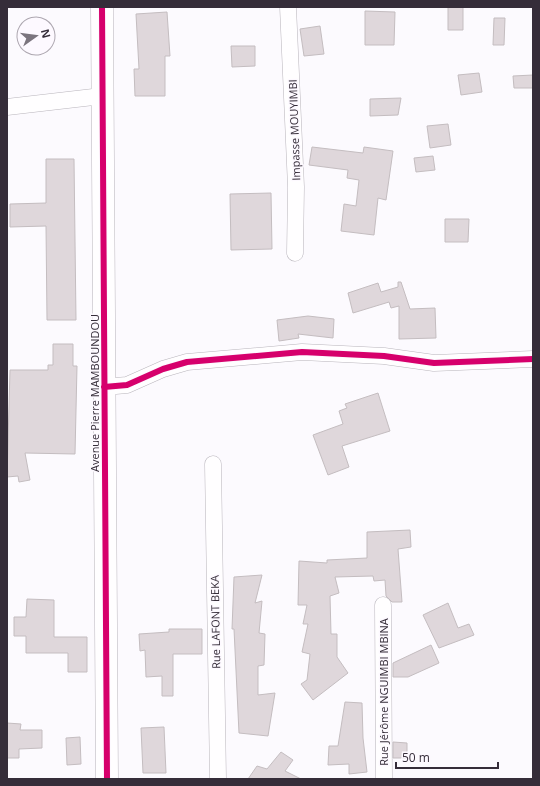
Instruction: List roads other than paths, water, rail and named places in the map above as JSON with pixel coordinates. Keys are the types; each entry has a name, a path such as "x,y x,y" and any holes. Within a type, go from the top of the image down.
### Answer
{"street":[{"name":"Avenue Pierre MAMBOUNDOU","path":"102,7 107,779"},
{"name":"Impasse MOUYIMBI","path":"288,7 296,187 295,253"},
{"path":"7,108 102,96"},
{"path":"104,387 127,385 163,369 187,362 302,352 384,356 434,364 533,359"},
{"name":"Rue LAFONT BEKA","path":"213,464 218,779"},
{"name":"Rue Jérôme NGUIMBI MBINA","path":"383,605 384,779"}]}
